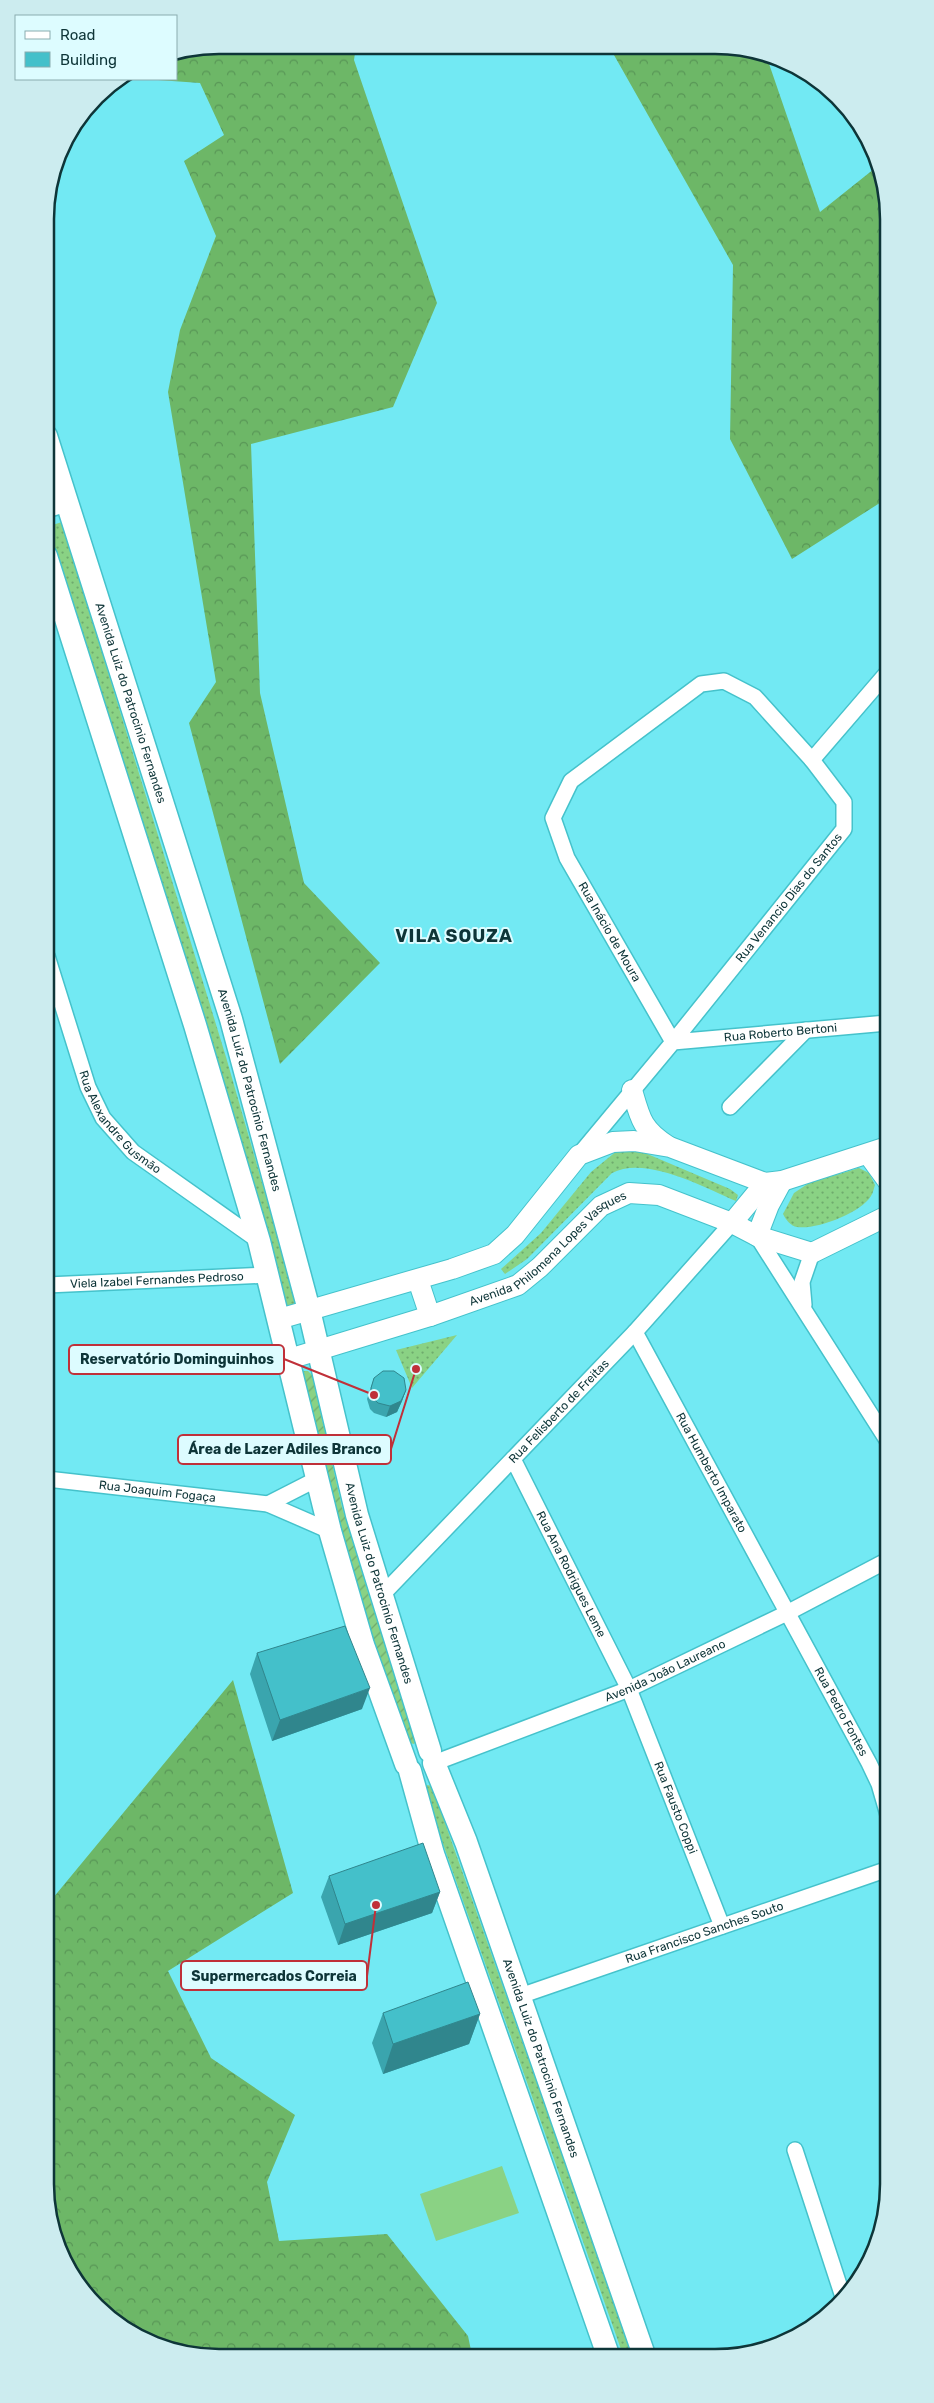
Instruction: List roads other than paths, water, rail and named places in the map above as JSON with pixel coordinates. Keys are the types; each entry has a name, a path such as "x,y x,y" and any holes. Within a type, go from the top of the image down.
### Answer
{"main road":[{"name":"Avenida Luiz do Patrocinio Fernandes","path":"54,461 231,1019 309,1310 357,1515 432,1757 466,1842 642,2349"},
{"path":"54,581 194,1026 259,1240 330,1530 363,1645 408,1767 433,1854 606,2349"},
{"path":"408,1767 407,1758 412,1750 421,1747 432,1757"}],"street":[{"path":"54,508 68,504"},
{"path":"812,760 880,681"},
{"name":"Rua Venancio Dias do Santos","path":"554,818 571,781 701,684 724,682 755,697 812,760 844,802 844,829 673,1042 579,1155"},
{"name":"Rua Inácio de Moura","path":"554,818 568,858 673,1042"},
{"name":"Rua Alexandre Gusmão","path":"54,981 88,1087 103,1118 133,1152 259,1240"},
{"name":"Rua Roberto Bertoni","path":"673,1042 880,1024"},
{"path":"730,1107 806,1030"},
{"path":"632,1090 641,1122 653,1137 670,1147"},
{"path":"279,1319 418,1280 477,1262 494,1254 515,1235 579,1155 613,1142 634,1141 670,1147 774,1182"},
{"path":"732,1223 774,1182 878,1151"},
{"path":"774,1182 769,1205 757,1236 880,1427"},
{"name":"Avenida Philomena Lopes Vasques","path":"289,1359 430,1316 518,1285 540,1267 601,1206 629,1193 659,1195 732,1223 757,1236 812,1253"},
{"path":"805,1309 802,1282 812,1253 880,1219"},
{"name":"Rua Felisberto de Freitas","path":"382,1595 635,1332 732,1223"},
{"name":"Viela Izabel Fernandes Pedroso","path":"54,1285 268,1275"},
{"path":"418,1280 430,1316"},
{"name":"Rua Humberto Imparato","path":"635,1332 787,1613"},
{"name":"Rua Ana Rodrigues Leme","path":"513,1459 629,1689"},
{"path":"268,1504 317,1479"},
{"name":"Rua Joaquim Fogaça","path":"54,1480 268,1504 330,1530"},
{"name":"Avenida João Laureano","path":"432,1757 629,1689 787,1613 880,1564"},
{"name":"Rua Pedro Fontes","path":"787,1613 880,1777"},
{"name":"Rua Fausto Coppi","path":"629,1689 722,1926"},
{"name":"Rua Francisco Sanches Souto","path":"520,1996 880,1872"},
{"path":"795,2150 841,2291"}],"place":[{"name":"Área de Lazer Adiles Branco","path":"416,1369"},
{"name":"Reservatório Dominguinhos","path":"374,1395"},
{"name":"Supermercados Correia","path":"376,1905"}],"district":[{"name":"VILA SOUZA","path":"454,936"}]}
